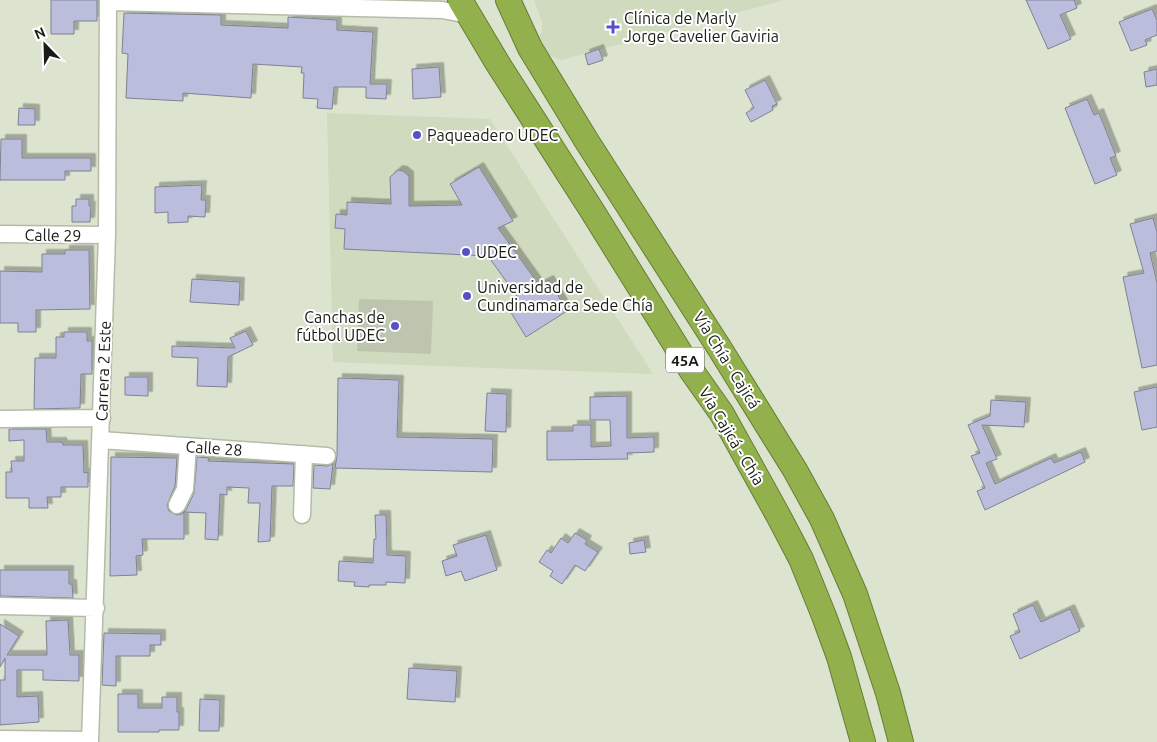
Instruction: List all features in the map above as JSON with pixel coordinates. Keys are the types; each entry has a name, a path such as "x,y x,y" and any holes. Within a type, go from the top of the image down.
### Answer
{"highway":[{"name":"Vía Chía - Cajicá","path":"508,0 530,48 726,357 818,511 855,594 888,693 901,742"},
{"name":"Vía Cajicá - Chía","path":"469,5 494,31 498,64 691,370 722,414 779,517 800,559 836,649 863,742"}],"street":[{"path":"108,1 442,10 469,5"},
{"name":"Carrera 2 Este","path":"90,741 96,608 107,235 108,1"},
{"name":"Calle 29","path":"0,234 107,235"},
{"path":"0,419 102,418"},
{"name":"Calle 28","path":"101,440 327,456"},
{"path":"177,505 185,489 188,446"},
{"path":"302,515 304,454"},
{"path":"0,606 96,608"},
{"path":"0,739 90,741"}],"shaded area":[{"name":"Clínica de Marly Jorge Cavelier Gaviria","path":"534,0 784,0 562,60 530,48 542,32 542,22"},
{"name":"Universidad de Cundinamarca Sede Chía","path":"327,113 490,119 653,374 333,362"},
{"name":"Canchas de fútbol UDEC","path":"359,299 433,301 431,354 357,351"}],"building":[{"path":"51,0 97,0 97,21 74,21 74,34 51,34"},
{"path":"1026,0 1074,0 1077,8 1060,15 1071,39 1048,49"},
{"path":"1152,9 1157,20 1157,35 1145,40 1147,45 1131,51 1119,22"},
{"path":"124,13 221,15 221,25 288,28 288,17 337,20 337,30 373,32 370,84 387,84 386,99 366,98 366,87 334,87 332,109 317,108 318,99 303,98 304,73 301,73 302,67 253,64 251,98 183,93 183,101 126,98 128,54 122,53"},
{"path":"599,49 603,60 588,65 585,54"},
{"path":"439,67 441,97 413,99 412,69"},
{"path":"1157,69 1157,85 1146,87 1144,72"},
{"path":"765,80 777,104 772,106 773,110 751,122 746,113 754,108 745,90"},
{"path":"1087,99 1094,115 1099,113 1116,156 1110,158 1117,175 1095,184 1065,108"},
{"path":"19,108 35,109 35,125 18,125"},
{"path":"1,139 22,139 22,158 91,158 91,171 65,171 65,180 0,180"},
{"name":"UDEC","path":"479,167 513,221 498,228 539,285 549,280 567,311 526,337 507,306 519,299 488,256 344,249 345,229 335,228 336,214 347,215 347,202 391,204 390,177 398,170 403,171 409,176 409,206 462,205 450,184"},
{"path":"202,185 201,200 206,200 205,217 188,216 188,222 168,223 168,212 155,213 155,187"},
{"path":"76,199 89,199 89,206 91,206 90,222 72,222 72,206 76,206"},
{"path":"1153,218 1157,232 1157,251 1150,253 1157,283 1157,365 1142,368 1123,277 1144,273 1130,224"},
{"path":"65,250 89,250 90,309 36,310 36,332 18,332 18,323 0,323 0,271 42,272 42,254 65,254"},
{"path":"192,279 240,282 239,305 190,302"},
{"path":"246,331 253,345 228,357 227,387 197,386 198,358 172,357 172,346 235,348 230,338"},
{"path":"64,332 87,332 87,341 92,341 92,374 81,374 80,408 34,409 35,358 56,358 56,337 64,337"},
{"path":"125,377 148,377 148,396 125,395"},
{"path":"338,378 399,380 397,437 493,439 492,472 335,468 337,456"},
{"path":"1157,387 1157,427 1142,430 1134,392"},
{"path":"487,393 507,394 506,432 485,431"},
{"path":"627,396 627,438 654,437 654,452 627,453 628,459 547,460 547,431 573,431 573,425 591,425 591,447 611,446 610,420 590,420 590,397"},
{"path":"991,400 1026,402 1024,427 982,425 997,459 986,463 995,484 1051,458 1054,463 1081,452 1085,462 985,510 977,491 985,488 971,456 980,453 968,425 990,416"},
{"path":"9,429 46,429 47,442 62,442 63,445 83,445 84,473 88,472 88,487 61,487 61,497 47,497 48,508 29,508 29,498 6,498 6,472 12,472 11,461 24,461 24,440 9,441"},
{"path":"111,457 177,458 175,486 167,505 169,511 177,515 184,512 184,539 142,539 143,555 136,556 137,575 110,576"},
{"path":"197,457 209,458 208,461 294,464 293,486 272,486 270,541 258,542 260,503 248,503 249,488 227,487 227,495 220,494 218,540 205,539 206,513 184,512 194,493"},
{"path":"333,464 330,489 313,488 314,465 327,466"},
{"path":"375,515 386,515 387,555 406,556 405,583 386,582 386,585 369,585 369,587 354,586 355,582 338,581 339,561 373,563 374,539 376,539"},
{"path":"575,533 587,540 585,544 598,552 585,571 575,565 562,584 550,576 553,571 539,562 547,550 551,553 561,538 568,543"},
{"path":"486,535 497,570 465,581 461,571 446,576 442,561 457,556 453,545"},
{"path":"644,540 646,552 630,554 629,543"},
{"path":"0,570 69,570 69,584 72,584 73,598 0,596"},
{"path":"1033,605 1041,622 1070,609 1080,631 1020,659 1010,636 1020,632 1013,614"},
{"path":"68,620 70,655 79,655 79,681 43,680 43,670 17,670 17,697 38,696 39,722 0,725 0,680 5,680 5,658 0,667 0,624 19,636 7,655 47,655 46,621"},
{"path":"104,633 161,634 161,645 150,645 150,656 116,656 116,686 102,685"},
{"path":"409,668 457,671 455,702 407,699"},
{"path":"118,694 138,694 138,708 162,708 162,697 177,697 179,730 118,732"},
{"path":"200,699 220,700 219,731 199,731"}],"place":[{"name":"Clínica de Marly Jorge Cavelier Gaviria","path":"613,27"},
{"name":"Paqueadero UDEC","path":"417,135"},
{"name":"UDEC","path":"466,252"},
{"name":"Universidad de Cundinamarca Sede Chía","path":"467,296"},
{"name":"Canchas de fútbol UDEC","path":"395,326"}]}
